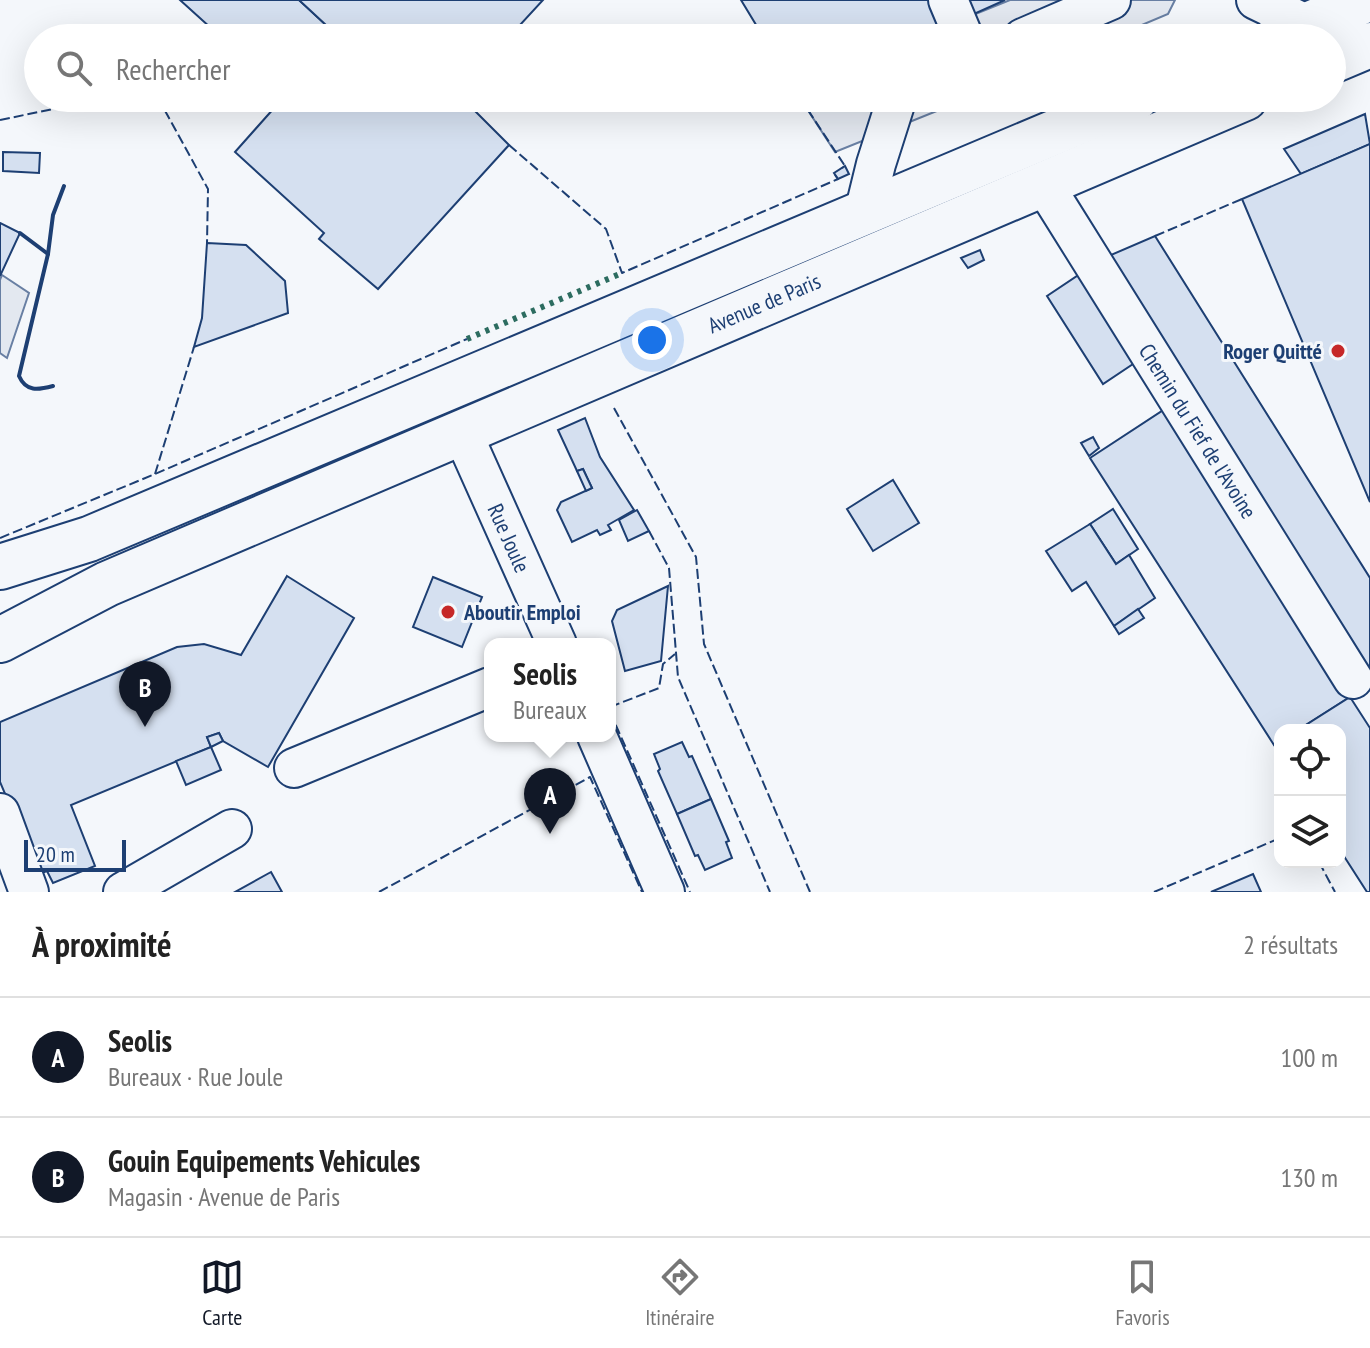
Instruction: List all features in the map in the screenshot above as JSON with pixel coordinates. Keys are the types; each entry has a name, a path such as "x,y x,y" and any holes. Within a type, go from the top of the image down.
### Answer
{"main road":[{"path":"1309,24 1366,0"},
{"path":"1346,55 1370,45"},
{"name":"Avenue de Paris","path":"0,567 89,539 1103,112"},
{"name":"Avenue de Paris","path":"0,640 107,584 1212,112"},
{"name":"Avenue de Paris","path":"0,595 89,539"},
{"name":"Avenue de Paris","path":"0,611 107,584"}],"street":[{"path":"948,0 958,24"},
{"path":"1055,24 1111,0"},
{"path":"1256,0 1284,24"},
{"path":"864,213 893,112"},
{"name":"Chemin du Fief de l'Avoine","path":"1043,183 1353,679"},
{"name":"Rue Joule","path":"462,432 554,638"},
{"path":"294,768 484,689"},
{"path":"600,742 665,892"},
{"path":"0,813 29,892"},
{"path":"123,892 232,829"}],"shaded area":[{"path":"1010,0 1175,0 1168,14 1144,24 951,24"},
{"path":"809,112 934,112 835,152"},
{"path":"2,275 29,293 7,358 0,353"}],"building":[{"path":"180,0 299,0 325,24 207,24"},
{"path":"299,0 543,0 521,24 325,24"},
{"path":"741,0 937,0 948,24 756,24"},
{"path":"969,0 1005,0 974,14"},
{"path":"271,112 476,112 509,145 378,289 319,239 324,233 235,152"},
{"path":"1365,114 1370,144 1301,174 1284,149"},
{"name":"Roger Quitté","path":"1370,144 1370,502 1242,199"},
{"path":"3,152 40,153 39,173 3,171"},
{"path":"845,166 849,174 838,179 834,173"},
{"path":"0,223 20,233 0,276"},
{"path":"1155,236 1370,578 1370,676 1104,258"},
{"path":"207,243 246,245 285,281 288,313 194,347 202,318"},
{"path":"980,250 984,260 968,268 961,258"},
{"path":"1080,274 1136,362 1103,384 1047,296"},
{"path":"1165,409 1350,697 1307,724 1274,724 1274,745 1090,458"},
{"path":"585,418 600,457 634,510 608,525 611,530 600,535 597,530 572,542 557,510 561,502 592,488 583,469 577,471 558,430"},
{"path":"1093,437 1099,448 1089,456 1081,443"},
{"path":"583,469 592,488 586,491 577,471"},
{"path":"893,480 919,523 873,551 847,509"},
{"path":"1113,509 1138,549 1116,564 1090,524"},
{"path":"637,510 649,531 628,541 619,520"},
{"path":"1090,524 1116,564 1129,555 1155,598 1114,626 1086,582 1072,591 1046,551"},
{"path":"287,576 354,618 268,767 223,741 219,733 207,737 211,747 71,805 95,866 53,883 47,871 39,874 0,782 0,722 177,647 204,644 241,655"},
{"name":"Aboutir Emploi","path":"433,577 482,597 462,647 413,627"},
{"path":"668,586 661,661 625,671 612,621 617,610"},
{"path":"1138,609 1144,618 1119,634 1114,626"},
{"path":"1350,697 1370,728 1370,892 1367,892 1346,859 1346,724 1307,724"},
{"path":"219,733 223,741 211,747 207,737"},
{"path":"682,742 689,757 692,756 711,799 677,814 654,754"},
{"path":"211,747 221,770 186,785 176,761"},
{"path":"711,799 729,841 726,842 732,858 705,870 698,855 695,856 677,814"},
{"path":"271,872 282,892 235,892"},
{"path":"1253,874 1261,892 1211,892"}],"hedge":[{"path":"467,339 622,273"}],"fence":[{"path":"0,120 39,112"},
{"path":"166,112 208,189 207,243"},
{"path":"809,112 845,166 842,168"},
{"path":"509,145 606,229 622,273 838,179 835,175"},
{"path":"1155,236 1242,199"},
{"path":"0,538 467,339"},
{"path":"155,474 194,347"},
{"path":"614,408 696,557 704,644 810,892"},
{"path":"649,531 669,568 678,677 770,892"},
{"path":"616,705 659,688 663,664 675,654"},
{"path":"616,726 690,892"},
{"path":"379,892 590,777 642,892"},
{"path":"1154,892 1274,841"},
{"path":"1322,868 1335,892"}],"wall":[{"path":"53,386 33,388 25,385 19,376 48,254 53,215 64,186"},
{"path":"20,233 48,254"}],"place":[{"name":"Roger Quitté","path":"1338,351"},
{"name":"Aboutir Emploi","path":"448,612"},
{"name":"Gouin Equipements Vehicules","path":"145,727"},
{"name":"Seolis","path":"550,834"}]}
